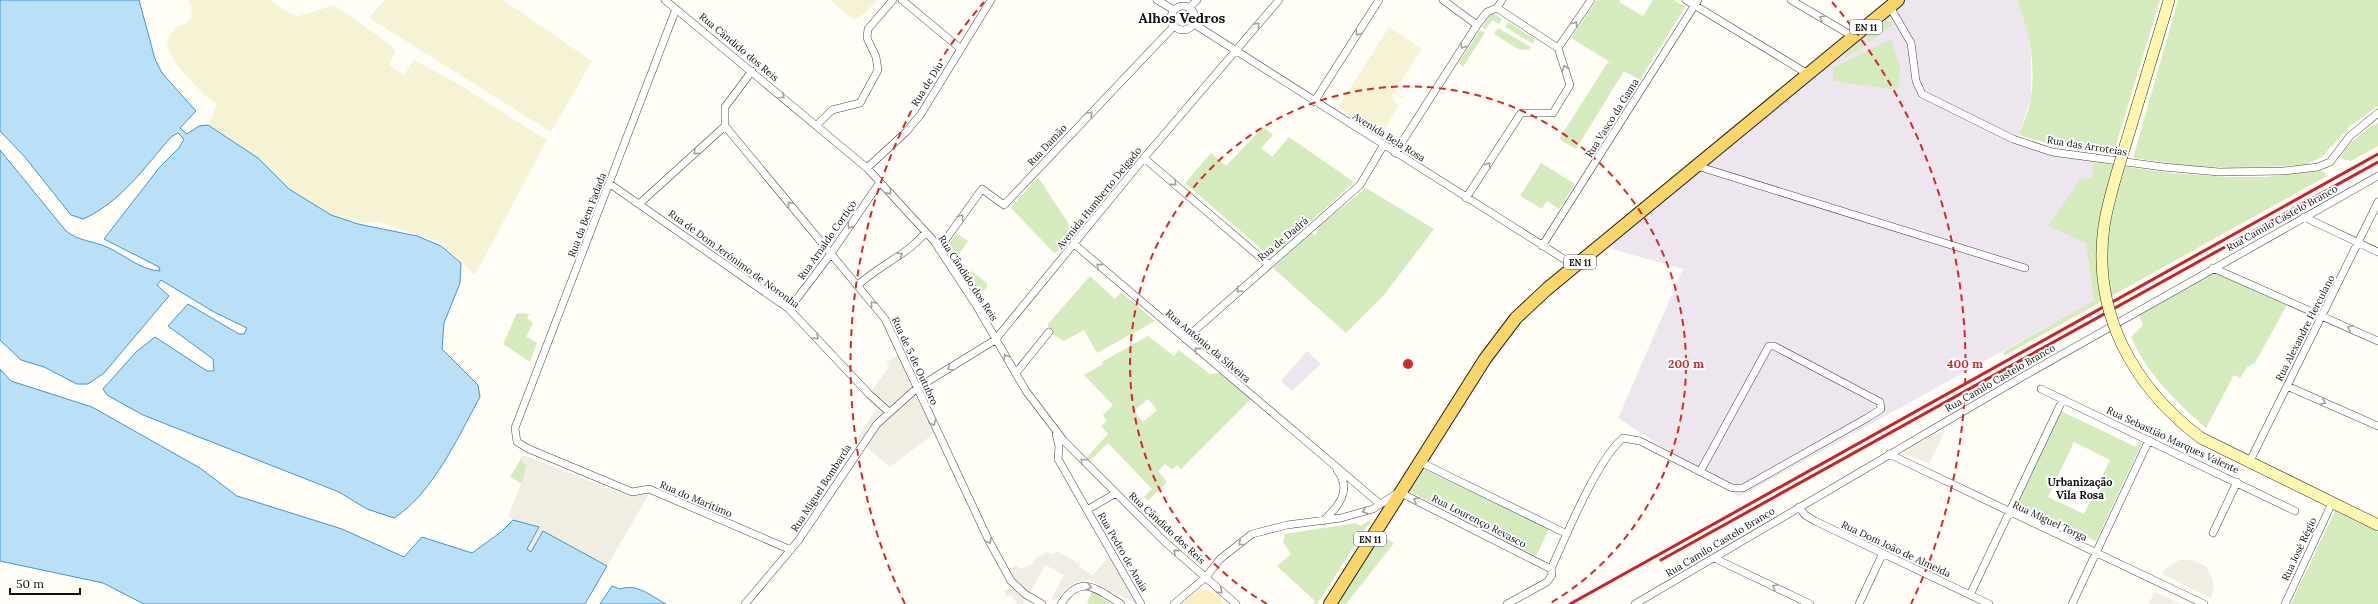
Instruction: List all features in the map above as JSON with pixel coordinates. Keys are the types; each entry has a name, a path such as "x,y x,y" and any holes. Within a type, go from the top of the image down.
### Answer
{"main road":[{"name":"EN 11","path":"1330,604 1418,461 1502,334 1531,303 1894,3"},
{"name":"EN 11","path":"1326,604 1340,587"}],"street":[{"name":"Rua Cândido dos Reis","path":"665,0 867,168 939,249 976,305 995,340 1042,415 1165,542 1236,604"},
{"path":"817,125 832,110 860,103 878,70 878,63 867,38 868,29 893,0"},
{"path":"902,0 961,49"},
{"name":"Rua de Diu","path":"867,168 906,132 921,114 991,0"},
{"path":"1157,0 1174,10"},
{"path":"1190,7 1197,0"},
{"name":"Avenida Humberto Delgado","path":"917,388 995,340 1144,158 1279,0"},
{"path":"1314,102 1380,0"},
{"path":"1443,0 1477,25"},
{"path":"1395,153 1477,25 1487,12 1497,8 1502,0"},
{"path":"1558,48 1591,0"},
{"path":"1686,0 1696,2 1808,74"},
{"path":"1791,0 1854,37"},
{"path":"2169,0 2111,194 2104,227 2103,264 2105,295 2112,321 2126,354 2140,379 2159,402 2181,423 2201,438 2249,463 2378,525"},
{"name":"Rua Vasco da Gama","path":"1542,246 1696,2"},
{"name":"Rua das Arroteias","path":"1894,3 1911,43 1916,81 1922,94 2013,139 2036,147 2065,154 2163,167 2219,172 2318,167 2330,162 2350,136 2378,112"},
{"path":"1182,6 1190,7 1195,14 1194,24 1190,28 1182,30 1174,26 1171,20 1174,10 1182,6"},
{"path":"1466,198 1521,113 1553,113 1570,85 1558,48 1497,8"},
{"name":"Rua da Bem Fadada","path":"515,428 676,9"},
{"name":"Avenida Bela Rosa","path":"1194,24 1383,146 1575,266"},
{"name":"Rua Damão","path":"939,249 982,189 1004,204 1174,26"},
{"path":"639,204 725,126 725,107 752,72"},
{"name":"Rua de 5 de Outubro","path":"725,126 830,255 885,319 967,496 1011,581 1025,594 1042,604"},
{"name":"Rua de Dadrá","path":"1185,340 1268,264 1280,257 1360,185 1383,146"},
{"path":"1144,158 1268,264"},
{"path":"1697,166 2025,268"},
{"name":"Rua Camilo Castelo Branco","path":"1635,604 1889,454 2213,268 2378,176"},
{"name":"Rua Arnaldo Cortiço","path":"789,309 830,255 880,182"},
{"name":"Rua de Dom Jerónimo de Noronha","path":"610,184 789,309 869,394 889,412"},
{"name":"Rua Alexandre Herculano","path":"2249,463 2378,204"},
{"path":"2304,217 2378,252"},
{"path":"857,286 877,269 911,248 925,232"},
{"name":"Rua António da Silveira","path":"1074,244 1185,340 1380,504"},
{"path":"2213,268 2378,341"},
{"path":"1016,373 1049,332"},
{"path":"1507,604 1547,582 1552,575 1551,569 1601,467 1613,446 1623,438 1640,441 1701,470 1732,488 1743,488 1867,418 1880,409 1880,402 1774,346 1769,346 1701,470"},
{"path":"2287,386 2378,426"},
{"name":"Rua Miguel Bombarda","path":"745,604 791,550 867,435 889,412 917,388"},
{"name":"Rua Sebastião Marques Valente","path":"2041,389 2295,511"},
{"path":"1970,595 2062,399"},
{"name":"Rua do Marítimo","path":"515,428 517,442 529,449 632,492 649,489 791,550"},
{"name":"Rua Pedro de Anaia","path":"1055,430 1059,446 1058,459 1141,604"},
{"path":"2072,604 2149,440"},
{"name":"Rua Miguel Torga","path":"1889,454 2009,513 2204,604"},
{"path":"1418,461 1567,534"},
{"name":"Rua António da Silveira","path":"1322,520 1333,512 1344,495 1344,484 1339,473 1330,462"},
{"path":"2213,533 2237,482"},
{"path":"1174,604 1206,578 1220,559 1252,534 1287,525 1341,518 1373,509 1399,492"},
{"name":"Rua Lourenço Revasco","path":"1399,492 1551,569"},
{"path":"1087,510 1116,493"},
{"name":"Rua José Régio","path":"2285,604 2332,503"},
{"name":"Rua Dom João de Almeida","path":"1799,507 1809,518 1882,555 1989,604"},
{"path":"1859,604 1882,555"},
{"path":"1714,558 1810,604"},
{"path":"1061,604 1070,591 1080,586 1087,585 1122,604"}],"shaded area":[{"path":"188,0 270,0 296,17 334,5 391,45 395,52 389,65 404,75 414,60 455,82 547,140 475,275 441,243 379,222 358,224 331,215 289,189 258,158 208,125 217,104 204,95 178,67 167,47 169,36 178,26 186,24 192,16 191,5"},
{"path":"385,0 503,0 592,61 551,132 369,18"},
{"path":"830,0 877,0 864,14 854,20"},
{"path":"1904,0 2017,0 2027,24 2031,56 2031,98 2017,140 2032,147 2095,158 2086,243 2095,300 1739,497 1618,418 1683,269 1605,247"},
{"path":"1389,27 1422,49 1395,91 1404,97 1403,99 1394,93 1391,96 1393,98 1392,100 1399,105 1381,135 1338,107"},
{"path":"1307,351 1321,364 1292,391 1281,381"},
{"path":"899,355 910,385 935,433 890,467 857,439 877,408 866,398 889,367 886,362"},
{"path":"1946,429 1929,464 1906,454 1909,448"},
{"path":"521,456 526,456 630,497 643,492 649,494 607,566 543,531 531,552 527,550 539,527 513,520 508,516 527,470 526,464 520,459"},
{"path":"1056,551 1080,564 1079,567 1093,575 1109,557 1137,604 1089,580 1076,582 1066,588 1058,599 1050,601 1064,575 1045,565 1030,594 1016,583 1007,570 1017,565 1020,569 1034,563 1033,560 1047,552 1054,555"},
{"path":"2179,560 2192,560 2206,566 2213,581 2214,589 2211,598 2162,574 2167,568"},
{"path":"1011,587 1026,599 1023,604 1017,604 1011,595 1007,597 1004,591"},
{"path":"2154,592 2179,603 2180,604 2149,604"}],"green space":[{"path":"1597,0 1620,0 1619,2 1643,16 1653,0 1674,0 1685,7 1640,80 1624,71 1576,149 1559,139 1608,62 1613,64 1571,38"},
{"path":"2017,0 2160,0 2113,155 2064,148 2019,135 2028,112 2033,72 2028,35"},
{"path":"2178,0 2378,0 2378,106 2350,126 2322,157 2305,165 2230,168 2189,166 2133,158"},
{"path":"1491,14 1494,14 1502,19 1499,24 1492,20 1486,29 1482,27"},
{"path":"1508,22 1535,39 1533,44 1505,27"},
{"path":"1885,22 1890,22 1893,25 1869,42 1865,38"},
{"path":"1498,28 1531,47 1529,50 1518,49 1494,34"},
{"path":"1480,30 1485,33 1463,67 1459,62"},
{"path":"1891,39 1900,67 1898,90 1833,81 1833,68"},
{"path":"1862,41 1865,45 1846,58 1844,56"},
{"path":"2378,123 2378,146 2351,161 2340,157 2357,137"},
{"path":"1263,127 1273,135 1261,148 1272,157 1289,137 1354,182 1277,253 1267,254 1185,183 1211,153 1226,166"},
{"path":"2094,162 2170,173 2230,177 2266,177 2320,171 2324,171 2327,176 2004,356 2003,352 2094,300 2086,243 2048,226 2080,180 2092,177"},
{"path":"1541,163 1575,184 1559,209 1547,201 1542,209 1520,196"},
{"path":"1038,177 1074,232 1057,252 1054,253 1011,208"},
{"path":"1366,188 1434,229 1384,295 1346,333 1273,268 1311,233 1316,235 1319,226"},
{"path":"956,233 968,241 958,256 954,252 951,255 947,248"},
{"path":"966,267 987,283 987,287 978,297 977,290 965,271"},
{"path":"2215,272 2287,305 2255,363 2247,367 2240,378 2234,375 2206,428 2163,387 2138,351 2131,337 2143,325 2139,315"},
{"path":"1090,276 1115,299 1121,292 1155,321 1097,353 1084,330 1064,341 1049,332 1048,324"},
{"path":"517,313 529,314 527,318 533,323 526,337 537,343 530,362 503,344"},
{"path":"1148,336 1174,356 1179,350 1210,374 1220,373 1251,399 1181,469 1177,465 1172,470 1165,464 1158,471 1167,482 1148,501 1144,497 1152,489 1108,443 1089,462 1086,458 1108,434 1101,426 1107,421 1103,415 1113,405 1084,375 1103,364 1102,362","holes":["1148,399 1157,410 1143,422 1134,411"]},
{"path":"2061,411 2136,447 2139,441 2142,443 2096,541 2016,505","holes":["2074,442 2110,460 2084,514 2048,497"]},
{"path":"521,459 527,466 522,484 510,477"},
{"path":"1425,469 1549,529 1536,556 1409,491"},
{"path":"2335,511 2378,532 2378,604 2291,604"},
{"path":"1372,519 1317,604 1313,604 1315,601 1277,566 1291,554 1283,542 1285,534 1356,523 1360,526"},
{"path":"1380,535 1394,543 1346,604 1336,604"},
{"path":"1092,592 1111,604 1089,604 1087,602"}],"sand":[{"path":"1200,589 1209,590 1226,604 1182,604"}],"water":[{"path":"0,0 139,0 155,59 162,73 196,111 180,128 187,134 199,126 208,125 258,158 289,189 331,215 358,224 417,236 441,246 461,263 460,283 444,323 442,349 478,385 480,397 433,479 408,507 394,518 367,509 339,492 143,415 107,395 103,389 136,352 155,337 207,371 214,371 213,359 168,326 188,304 239,334 244,334 247,328 214,312 161,280 157,285 169,296 104,373 88,384 77,384 44,367 21,360 0,340 0,150 66,231 81,239 109,248 146,268 160,271 159,267 104,239 159,168 179,148 184,139 178,133 171,137 131,183 109,204 83,219 71,215 24,156 0,131"},
{"path":"0,369 11,381 92,407 200,468 237,496 342,529 404,557 422,537 472,553 501,532 513,520 539,527 527,549 531,552 543,531 607,566 585,604 144,604 103,583 0,561"},
{"path":"612,586 620,589 632,588 644,591 666,604 600,604"}],"railway":[{"path":"1570,604 2378,154"},
{"path":"1661,560 2378,162"}],"district":[{"name":"Alhos Vedros","path":"1182,18"},
{"name":"Urbanização Vila Rosa","path":"2080,488"}]}
